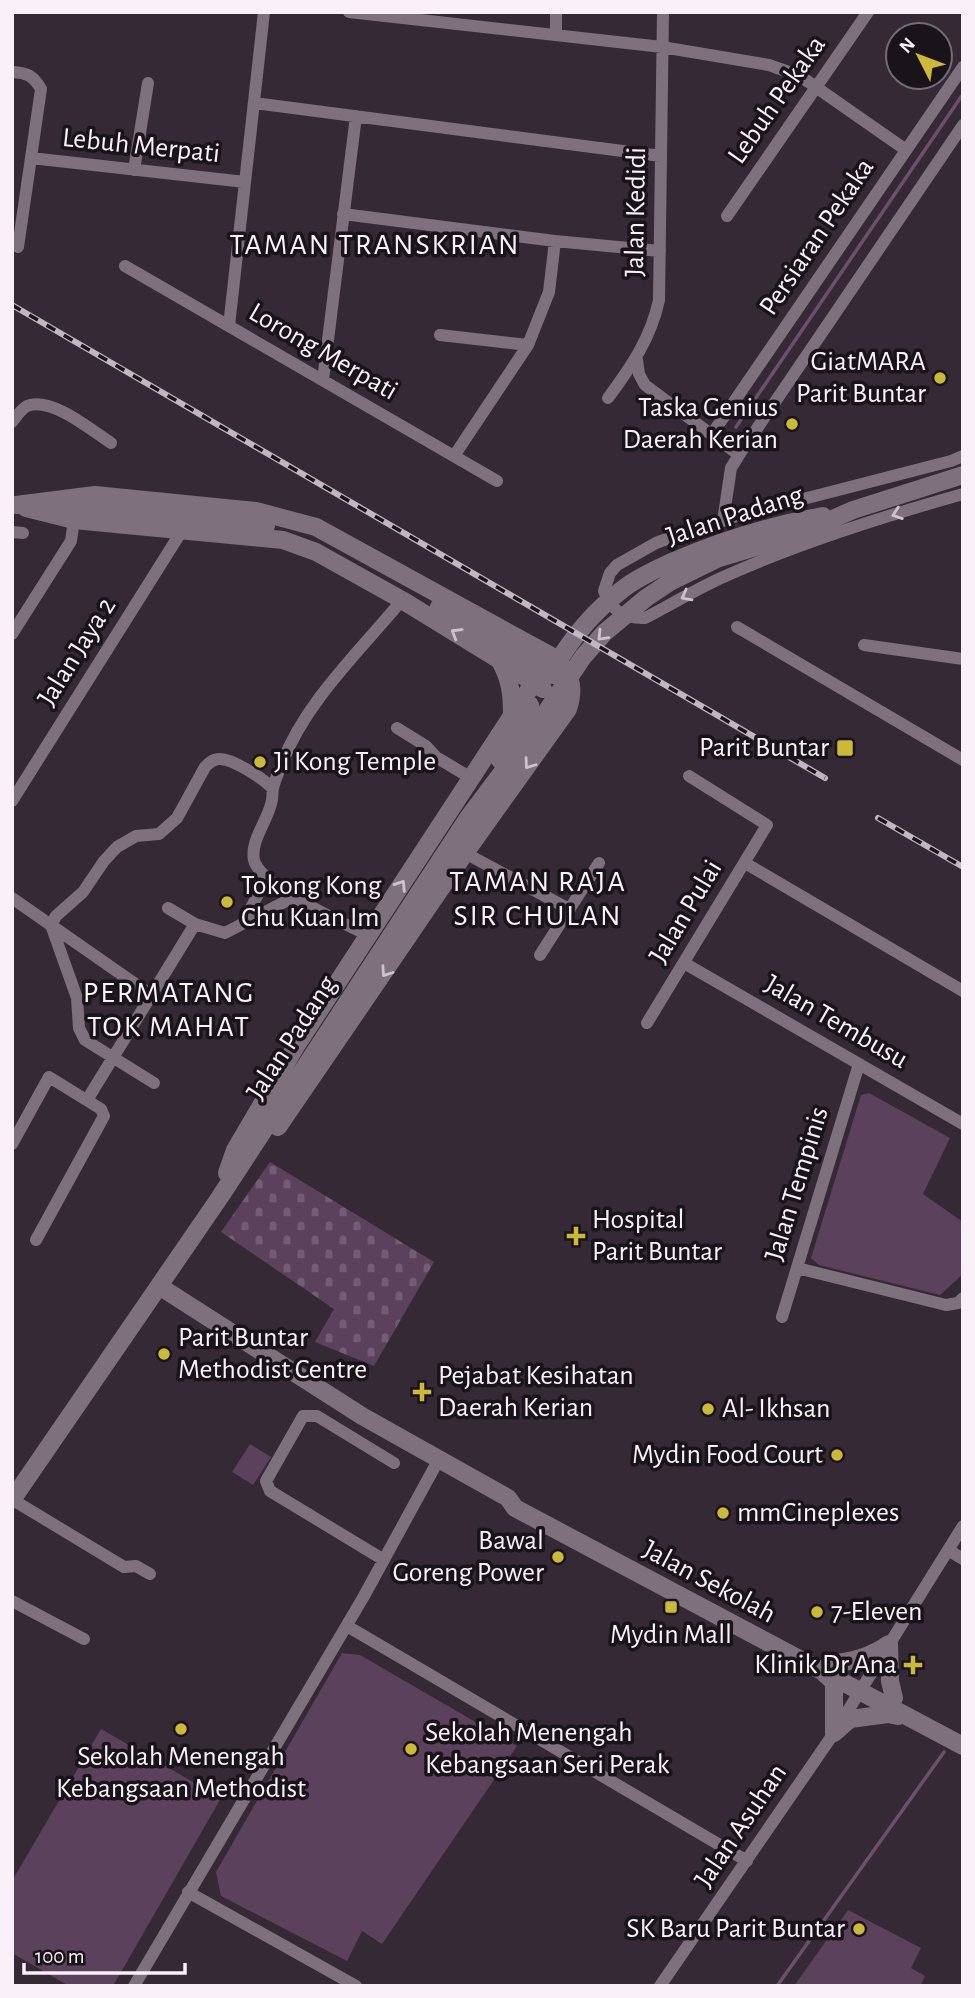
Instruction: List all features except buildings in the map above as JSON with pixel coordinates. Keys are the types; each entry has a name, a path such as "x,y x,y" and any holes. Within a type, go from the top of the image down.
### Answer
{"street":[{"path":"229,326 264,12"},
{"path":"556,12 556,35"},
{"name":"Jalan Kedidi","path":"608,398 637,360 654,324 659,300 663,12"},
{"name":"Lebuh Pekaka","path":"727,216 868,12"},
{"path":"356,13 453,18 556,35 662,47 784,69 816,87 906,150"},
{"name":"Persiaran Pekaka","path":"712,434 963,67"},
{"path":"12,72 28,74 36,80 41,89 18,247"},
{"path":"134,170 148,83"},
{"path":"254,103 661,156"},
{"path":"323,380 356,116"},
{"path":"723,521 731,468 738,455 963,125"},
{"name":"Lebuh Merpati","path":"31,158 245,181"},
{"path":"343,214 555,241 660,251"},
{"path":"454,456 527,345 550,292 555,241"},
{"name":"Lorong Merpati","path":"125,266 497,481"},
{"path":"440,335 527,345"},
{"path":"637,360 639,374 645,385 738,455"},
{"path":"12,422 24,407 37,403 56,407 111,443"},
{"path":"963,456 723,521 656,543 617,565 610,573 604,591 611,606 621,614 632,618 645,618 719,579 775,555 922,505 963,494"},
{"name":"Jalan Padang","path":"550,674 604,634 646,598 670,582 719,558 797,534 853,510 963,475"},
{"path":"14,505 95,495 256,511 316,527 513,634 550,674 568,709"},
{"path":"14,505 197,516 287,530 320,539 493,638 550,674"},
{"path":"14,505 74,520 283,540 316,552 402,600 498,659 550,674"},
{"name":"Jalan Padang","path":"12,1500 220,1197 467,818 534,730 550,674 583,625 623,589 649,573 711,545 790,522 853,510"},
{"path":"12,634 71,541 74,520"},
{"name":"Jalan Jaya 2","path":"12,801 183,529"},
{"path":"368,935 294,897 266,878 254,861 254,848 272,803 273,789 283,760 298,731 321,696 402,600"},
{"path":"493,638 535,654 552,648 583,625"},
{"path":"737,627 963,760"},
{"path":"498,659 513,634"},
{"path":"747,642 764,643"},
{"path":"864,645 963,659"},
{"path":"498,659 509,677 512,714"},
{"path":"561,664 572,681 573,691 568,709 465,853 309,1085 248,1168 220,1197 235,1150 296,1046 512,714 561,664"},
{"path":"397,727 426,746 436,757 471,778"},
{"path":"154,1083 85,1040 79,1028 77,998 51,925 56,916 83,892 104,860 117,847 136,836 159,834 177,818 205,767 212,761 220,758 239,766 265,780 273,789"},
{"name":"Jalan Pulai","path":"647,1023 767,825 689,776"},
{"path":"465,853 569,909"},
{"path":"540,955 599,863"},
{"path":"745,863 963,991"},
{"path":"244,922 266,878"},
{"path":"168,908 195,925 225,933 294,897"},
{"path":"12,898 151,995"},
{"path":"87,1100 195,925"},
{"name":"Jalan Tembusu","path":"684,963 963,1124"},
{"name":"Jalan Tempinis","path":"782,1317 859,1064"},
{"path":"12,1144 49,1077 101,1109 104,1116 36,1240"},
{"path":"797,1268 946,1305 958,1303 963,1298"},
{"name":"Jalan Sekolah","path":"159,1286 362,1416 508,1498 522,1498 963,1746"},
{"path":"384,1560 270,1491 266,1481 303,1416 317,1416 394,1463"},
{"path":"134,1986 347,1626 439,1459"},
{"path":"12,1500 124,1567 136,1566 150,1574"},
{"name":"Jalan Asuhan","path":"660,1986 834,1733 963,1526"},
{"path":"948,1550 963,1559"},
{"path":"12,1601 84,1639"},
{"path":"347,1626 747,1861"},
{"path":"834,1733 834,1682 827,1669 874,1654 889,1644"},
{"path":"889,1644 890,1681 894,1699"},
{"name":"Jalan Sekolah","path":"862,1688 894,1699 963,1735"},
{"path":"834,1733 850,1718 888,1714 912,1719"},
{"path":"188,1892 356,1986"}],"green space":[{"path":"869,1093 950,1138 923,1194 963,1222 963,1274 940,1295 819,1265 811,1258 861,1095"},
{"path":"270,1162 434,1262 374,1366 315,1342 334,1309 221,1232"},
{"path":"250,1444 271,1457 253,1485 232,1472"},
{"path":"342,1653 360,1655 517,1746 382,1944 362,1931 347,1961 221,1896 216,1872"},
{"path":"101,1729 221,1798 113,1986 69,1986 12,1953 12,1881"},
{"name":"SK Baru Parit Buntar","path":"848,1910 921,1948 911,1968 925,1976 920,1986 794,1986"}],"waterway":[{"path":"736,427 963,94"},
{"path":"777,1986 944,1752"}],"railway":[{"path":"12,305 825,778"},
{"path":"878,818 963,867"}],"place":[{"name":"GiatMARA Parit Buntar","path":"940,378"},
{"name":"Taska Genius Daerah Kerian","path":"792,424"},
{"name":"Parit Buntar","path":"845,748"},
{"name":"Ji Kong Temple","path":"260,762"},
{"name":"Tokong Kong Chu Kuan Im","path":"227,902"},
{"name":"Hospital Parit Buntar","path":"576,1236"},
{"name":"Parit Buntar Methodist Centre","path":"164,1354"},
{"name":"Pejabat Kesihatan Daerah Kerian","path":"422,1392"},
{"name":"Al- Ikhsan","path":"708,1409"},
{"name":"Mydin Food Court","path":"837,1455"},
{"name":"mmCineplexes","path":"723,1513"},
{"name":"Bawal Goreng Power","path":"558,1557"},
{"name":"Mydin Mall","path":"671,1607"},
{"name":"7-Eleven","path":"817,1612"},
{"name":"Klinik Dr Ana","path":"913,1665"},
{"name":"Sekolah Menengah Kebangsaan Methodist","path":"181,1729"},
{"name":"Sekolah Menengah Kebangsaan Seri Perak","path":"411,1749"},
{"name":"SK Baru Parit Buntar","path":"859,1929"}],"district":[{"name":"TAMAN TRANSKRIAN","path":"375,245"},
{"name":"TAMAN RAJA SIR CHULAN","path":"538,899"},
{"name":"PERMATANG TOK MAHAT","path":"169,1010"}]}
